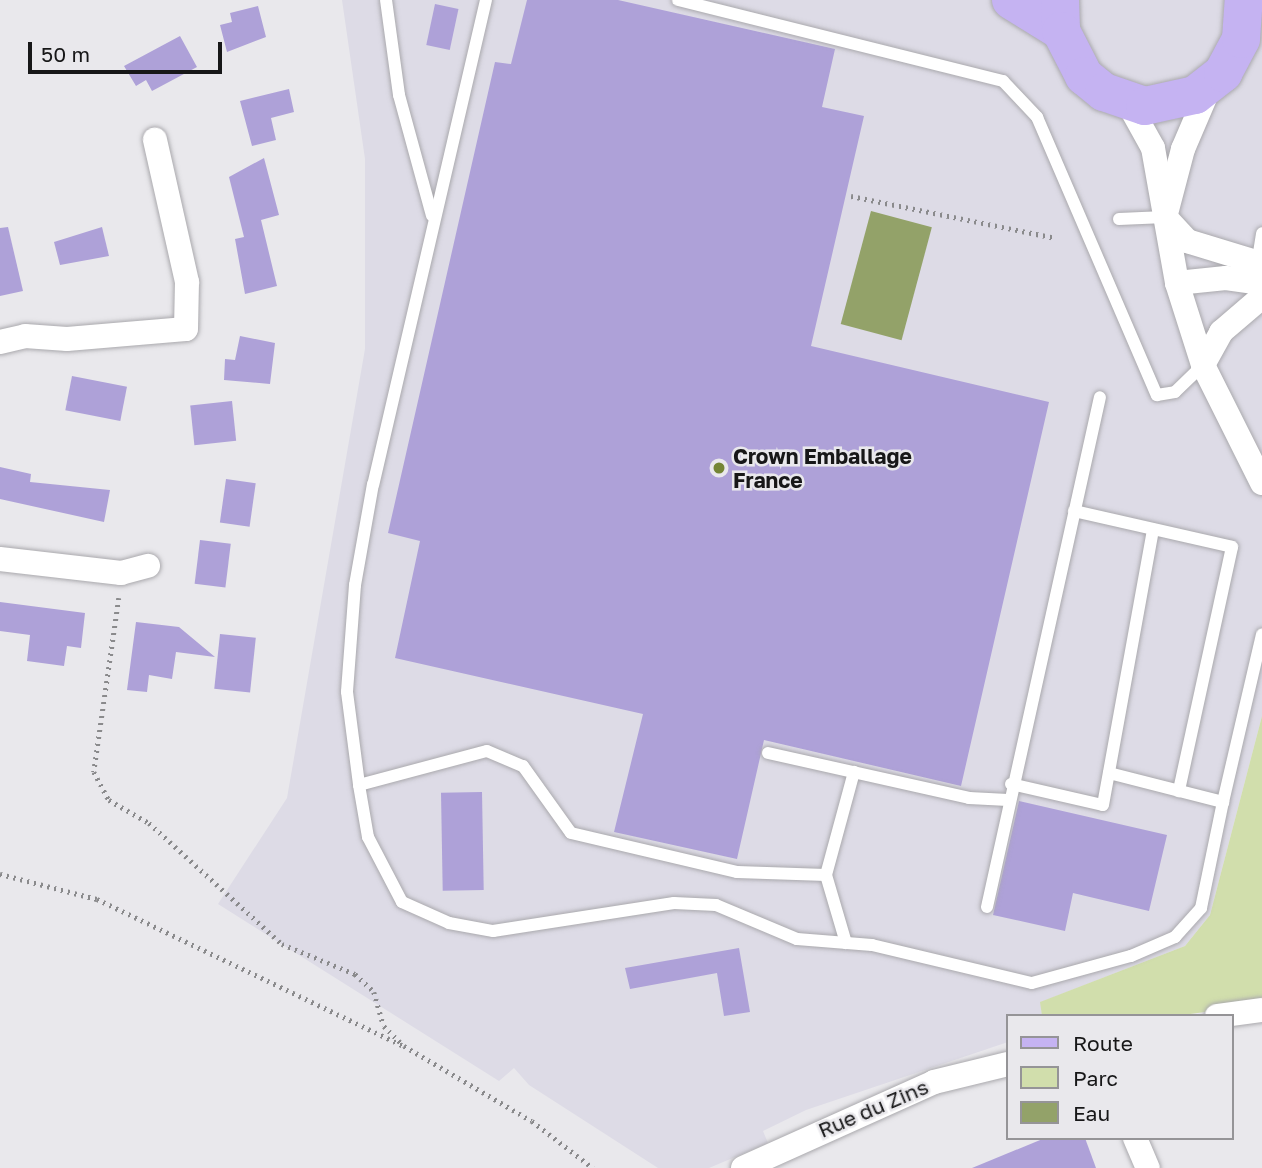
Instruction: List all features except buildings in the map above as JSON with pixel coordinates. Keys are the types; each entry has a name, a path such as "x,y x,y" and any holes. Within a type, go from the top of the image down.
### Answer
{"main road":[{"path":"1011,0 1060,15 1084,76 1128,103 1171,104 1262,56"},
{"path":"1217,79 1241,39 1244,0"}],"street":[{"path":"1165,217 1186,142 1217,79"},
{"path":"1128,103 1153,148 1177,283 1203,365 1262,483"},
{"path":"0,342 25,336 67,338 186,329 187,282 155,140"},
{"path":"1165,217 1187,241 1261,269"},
{"path":"1177,283 1226,278 1261,269"},
{"path":"1203,365 1221,332 1262,297"},
{"path":"0,559 121,573 148,566"},
{"path":"1232,1014 1262,1010"},
{"name":"Rue du Zins","path":"743,1168 934,1082 1006,1064"},
{"path":"1136,1140 1148,1168"}],"lane":[{"path":"386,0 399,95 433,220"},
{"path":"486,0 433,220 355,585 348,692 359,785 368,837 402,902 449,923 493,930 674,903 716,905 796,939 846,943 1032,983 1131,956 1175,937 1201,908 1262,634"},
{"path":"678,0 1003,80 1037,117 1157,395 1175,391 1203,365"},
{"path":"1119,219 1165,217"},
{"path":"1261,269 1262,233"},
{"path":"987,907 1011,784 1100,397"},
{"path":"1074,511 1232,547 1178,791"},
{"path":"1011,784 1103,805 1153,530"},
{"path":"359,785 487,751 523,766 571,833 737,872 826,875"},
{"path":"768,753 969,798 1008,800"},
{"path":"846,943 826,875 854,772"},
{"path":"1109,773 1223,802"}],"path":[{"path":"851,196 1056,238"},
{"path":"107,596 120,598 94,772 109,800 149,823 282,944 355,974 374,992 384,1026 404,1046"},
{"path":"0,874 97,899 404,1046 532,1121 593,1168"}],"shaded area":[{"path":"342,0 1262,0 1262,716 1210,915 1185,946 1041,1002 1042,1014 1006,1014 1006,1043 806,1110 763,1131 768,1143 709,1168 658,1168 529,1085 514,1068 499,1081 218,904 287,798 365,349 365,159"}],"green space":[{"path":"1262,716 1262,1004 1190,1014 1042,1014 1040,1002 1185,946 1210,915"}],"water":[{"path":"871,211 932,227 902,340 841,324"}],"place":[{"name":"Crown Emballage France","path":"719,468"}]}
